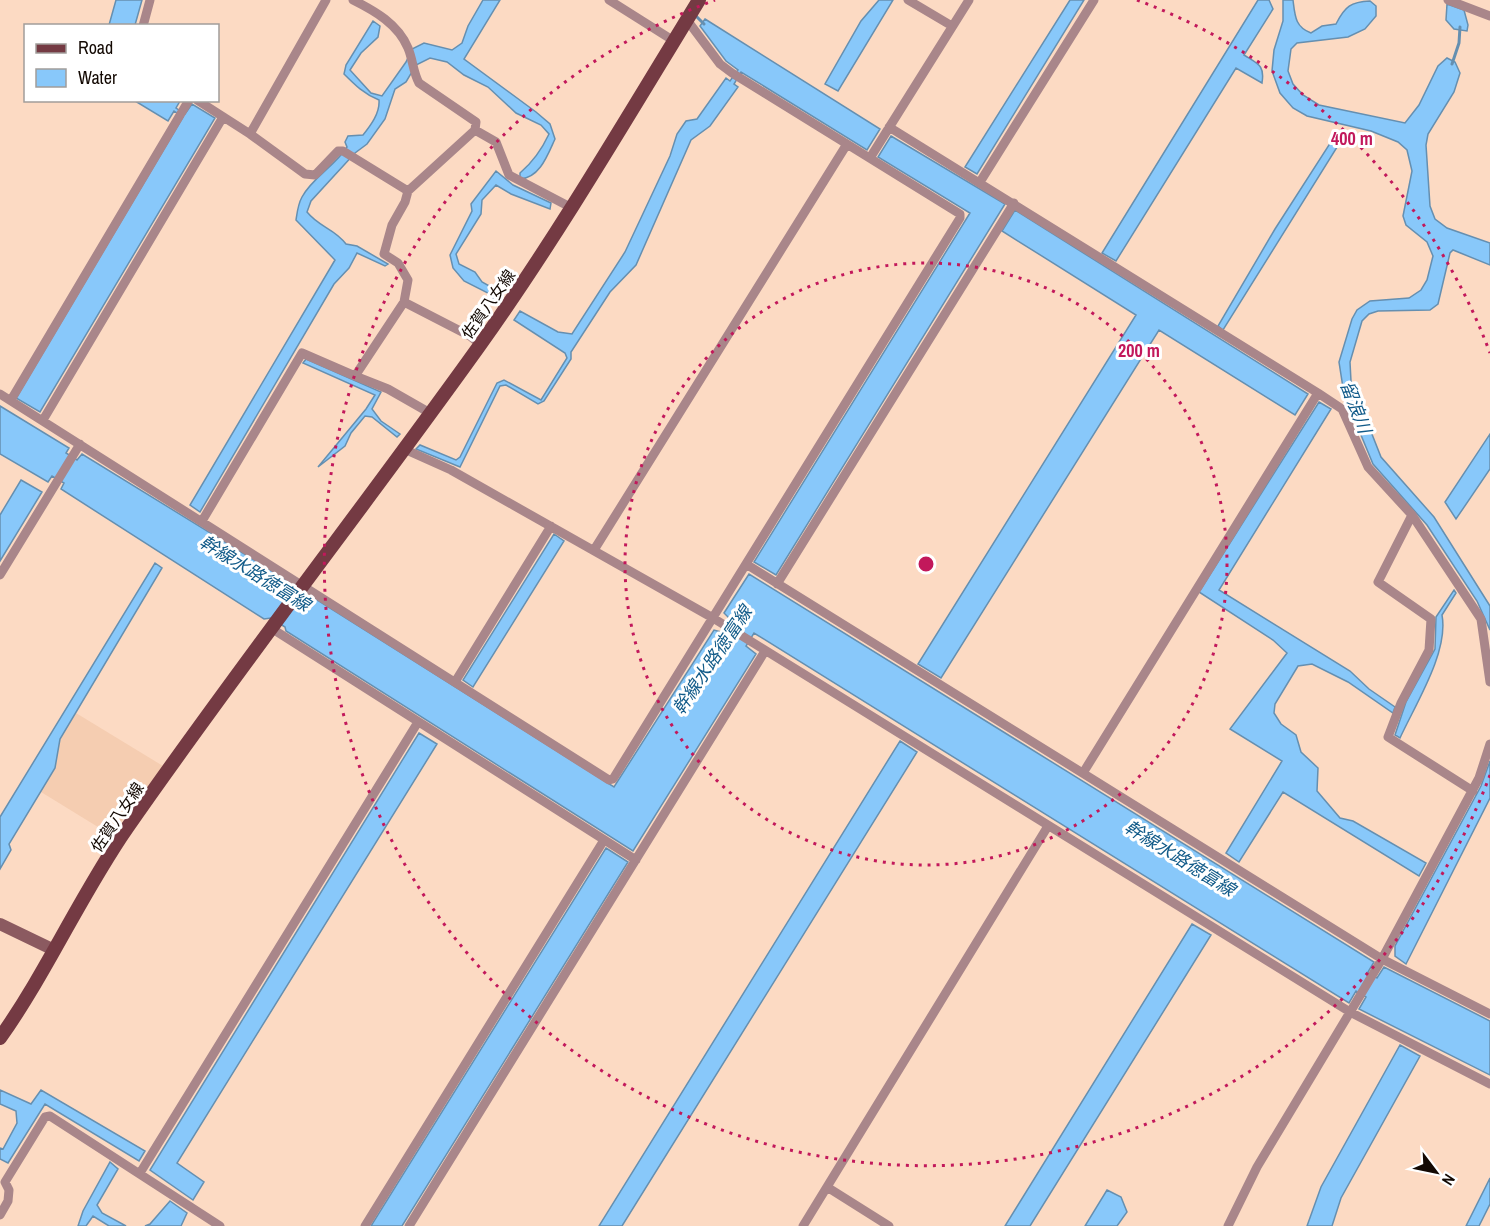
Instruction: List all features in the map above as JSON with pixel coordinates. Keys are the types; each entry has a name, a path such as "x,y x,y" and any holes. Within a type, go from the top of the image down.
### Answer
{"main road":[{"name":"佐賀八女線","path":"0,1038 125,831 299,589 480,344 572,208 697,3"}],"street":[{"path":"144,24 150,0"},
{"path":"250,134 326,0"},
{"path":"353,0 395,26 408,48 414,74 419,84 476,122 475,130 408,191 405,202 392,225 384,254 398,262 408,280 404,302 355,376"},
{"path":"609,0 674,41"},
{"path":"908,0 952,26"},
{"path":"870,158 969,0"},
{"path":"980,182 1094,0"},
{"path":"1448,0 1490,16"},
{"path":"0,394 43,420 78,447 201,521 299,589 454,682 609,780 613,779 960,218 960,214 736,76 720,64 687,21"},
{"path":"200,102 250,134 305,174 315,175 338,151 343,151 408,191"},
{"path":"10,400 186,104"},
{"path":"43,420 223,117"},
{"path":"889,127 1342,409 1368,467 1412,515 1480,619 1490,682"},
{"path":"475,130 496,142 509,175 572,208"},
{"path":"594,550 847,144"},
{"path":"777,584 1014,203"},
{"path":"404,302 470,336 480,344"},
{"path":"201,521 302,353 388,389 430,413"},
{"path":"1083,773 1318,393"},
{"path":"0,575 78,447"},
{"path":"404,449 451,470 724,625 1350,1012 1490,1084"},
{"path":"1412,515 1378,582 1431,619 1430,650 1401,702 1388,737 1473,791"},
{"path":"454,682 552,526"},
{"path":"746,564 1382,959 1490,1014"},
{"path":"273,626 418,722 636,860"},
{"path":"410,1226 765,651"},
{"path":"140,1173 418,722"},
{"path":"1231,1225 1257,1167 1375,972 1473,791 1490,744"},
{"path":"803,1226 1048,826"},
{"path":"365,1226 604,840"},
{"path":"0,924 54,950"},
{"path":"0,1215 8,1201 9,1190 2,1181 45,1117 50,1116 220,1226"},
{"path":"827,1187 890,1226"}],"shaded area":[{"path":"71,710 163,766 111,835 28,784"}],"water":[{"path":"116,0 142,0 135,24 109,24"},
{"path":"483,0 500,0 464,59 550,124 555,139 546,158 538,170 527,178 520,179 520,173 537,155 549,134 541,125 516,113 488,87 464,75 447,62 430,58 416,65 406,82 395,89 385,119 367,144 355,153 311,201 307,212 317,222 337,234 346,244 357,246 388,264 385,266 357,253 349,268 334,284 200,512 190,505 335,260 296,220 302,197 312,183 342,154 347,147 345,142 348,136 363,135 378,110 379,100 364,92 344,74 346,65 373,21 380,26 378,37 361,53 350,70 371,93 382,96 406,62 412,49 424,43 452,50 462,43 468,26"},
{"path":"879,0 893,0 838,91 825,84 861,21"},
{"path":"1070,0 1084,0 977,174 965,167"},
{"path":"1258,0 1269,0 1273,9 1244,55 1257,63 1261,69 1262,83 1236,68 1116,261 1102,253"},
{"name":"留浪川","path":"1283,0 1293,0 1295,16 1299,24 1311,33 1322,26 1336,24 1342,13 1353,4 1370,1 1376,6 1376,16 1365,29 1348,37 1297,43 1291,49 1288,71 1293,84 1303,95 1319,105 1405,123 1419,105 1438,66 1447,58 1455,62 1460,73 1454,92 1428,134 1426,145 1430,206 1435,219 1447,228 1490,243 1490,265 1453,250 1450,253 1438,304 1430,310 1378,311 1369,314 1362,321 1350,362 1351,381 1381,457 1434,517 1490,606 1490,630 1477,601 1427,525 1373,464 1344,394 1339,362 1357,310 1370,301 1409,298 1421,290 1427,280 1433,256 1427,242 1406,225 1403,216 1412,171 1407,150 1398,142 1371,131 1307,116 1293,108 1280,93 1272,71 1274,50 1283,21"},
{"path":"1447,4 1464,10 1468,25 1467,31 1454,29 1446,20"},
{"path":"705,19 880,129 867,150 741,72 734,84 738,87 710,126 691,140 636,265 610,292 571,352 571,359 544,401 538,404 506,385 500,386 460,467 416,449 420,445 456,460 460,457 497,383 504,380 541,400 567,358 565,353 514,320 520,311 558,332 572,334 625,252 670,156 677,134 686,121 697,119 726,78 730,81 738,70 726,61 700,26"},
{"path":"137,102 179,102 176,108 185,114 192,104 215,118 40,412 16,398 183,117 174,111 168,121"},
{"path":"1336,134 1344,136 1223,330 1218,326 1275,229"},
{"path":"891,136 1005,204 776,575 754,562 970,213 878,157"},
{"path":"496,171 513,185 551,203 550,209 511,194 496,185 482,200 481,214 456,254 459,264 475,272 482,282 493,288 502,299 499,304 488,293 464,281 453,268 450,255 472,211 471,204"},
{"path":"1015,210 1308,394 1295,415 1159,330 941,678 918,664 1136,315 1002,231"},
{"path":"306,359 381,392 372,409 381,421 400,434 397,437 372,417 365,416 351,433 345,446 318,467 375,395 303,363"},
{"path":"1319,402 1331,409 1219,590 1350,671 1369,689 1395,707 1393,713 1348,682 1312,664 1298,666 1275,704 1274,713 1281,724 1296,735 1301,752 1318,768 1317,791 1340,818 1353,821 1426,863 1419,876 1283,792 1239,862 1226,853 1282,761 1230,729 1287,653 1273,640 1199,592"},
{"name":"幹線水路徳富線","path":"0,406 69,448 66,453 77,460 82,454 290,582 291,591 305,599 311,596 614,787 714,630 725,633 732,621 724,613 749,574 1374,962 1368,972 1377,978 1384,967 1490,1021 1490,1075 1359,1009 1366,997 1356,991 1349,1003 754,633 746,646 756,654 633,851 286,631 285,627 271,618 264,619 61,489 64,483 52,476 48,482 0,454"},
{"path":"1490,434 1490,469 1456,519 1445,502"},
{"path":"21,480 42,492 0,561 0,515"},
{"path":"554,534 564,541 473,687 463,680"},
{"path":"155,563 162,568 60,739 55,768 9,844 11,850 0,869 0,817"},
{"path":"1454,590 1456,593 1442,615 1443,630 1436,661 1400,738 1395,735 1406,702 1435,649 1436,617"},
{"path":"419,733 437,744 177,1163 204,1182 193,1200 150,1170"},
{"path":"900,741 917,752 622,1226 599,1226"},
{"path":"1490,761 1490,798 1406,964 1395,956 1395,946 1481,786"},
{"path":"606,848 628,862 402,1226 371,1226"},
{"path":"1192,924 1211,935 1030,1226 1005,1226"},
{"path":"1400,1045 1420,1056 1341,1198 1332,1226 1307,1226 1321,1187"},
{"path":"0,1090 31,1104 41,1090 145,1151 139,1161 45,1104 8,1163 0,1159 0,1148 3,1149 17,1123 16,1111 0,1104"},
{"path":"110,1162 118,1169 97,1205 102,1213 126,1226 109,1226 93,1216 86,1226 78,1226 83,1211"},
{"path":"1490,1178 1490,1204 1479,1226 1466,1226"},
{"path":"1107,1190 1121,1197 1127,1212 1117,1226 1085,1226"},
{"path":"170,1201 187,1213 181,1226 145,1226 150,1224"}],"waterway":[{"path":"694,14 704,24"},
{"path":"1452,64 1459,43 1460,27"}]}
